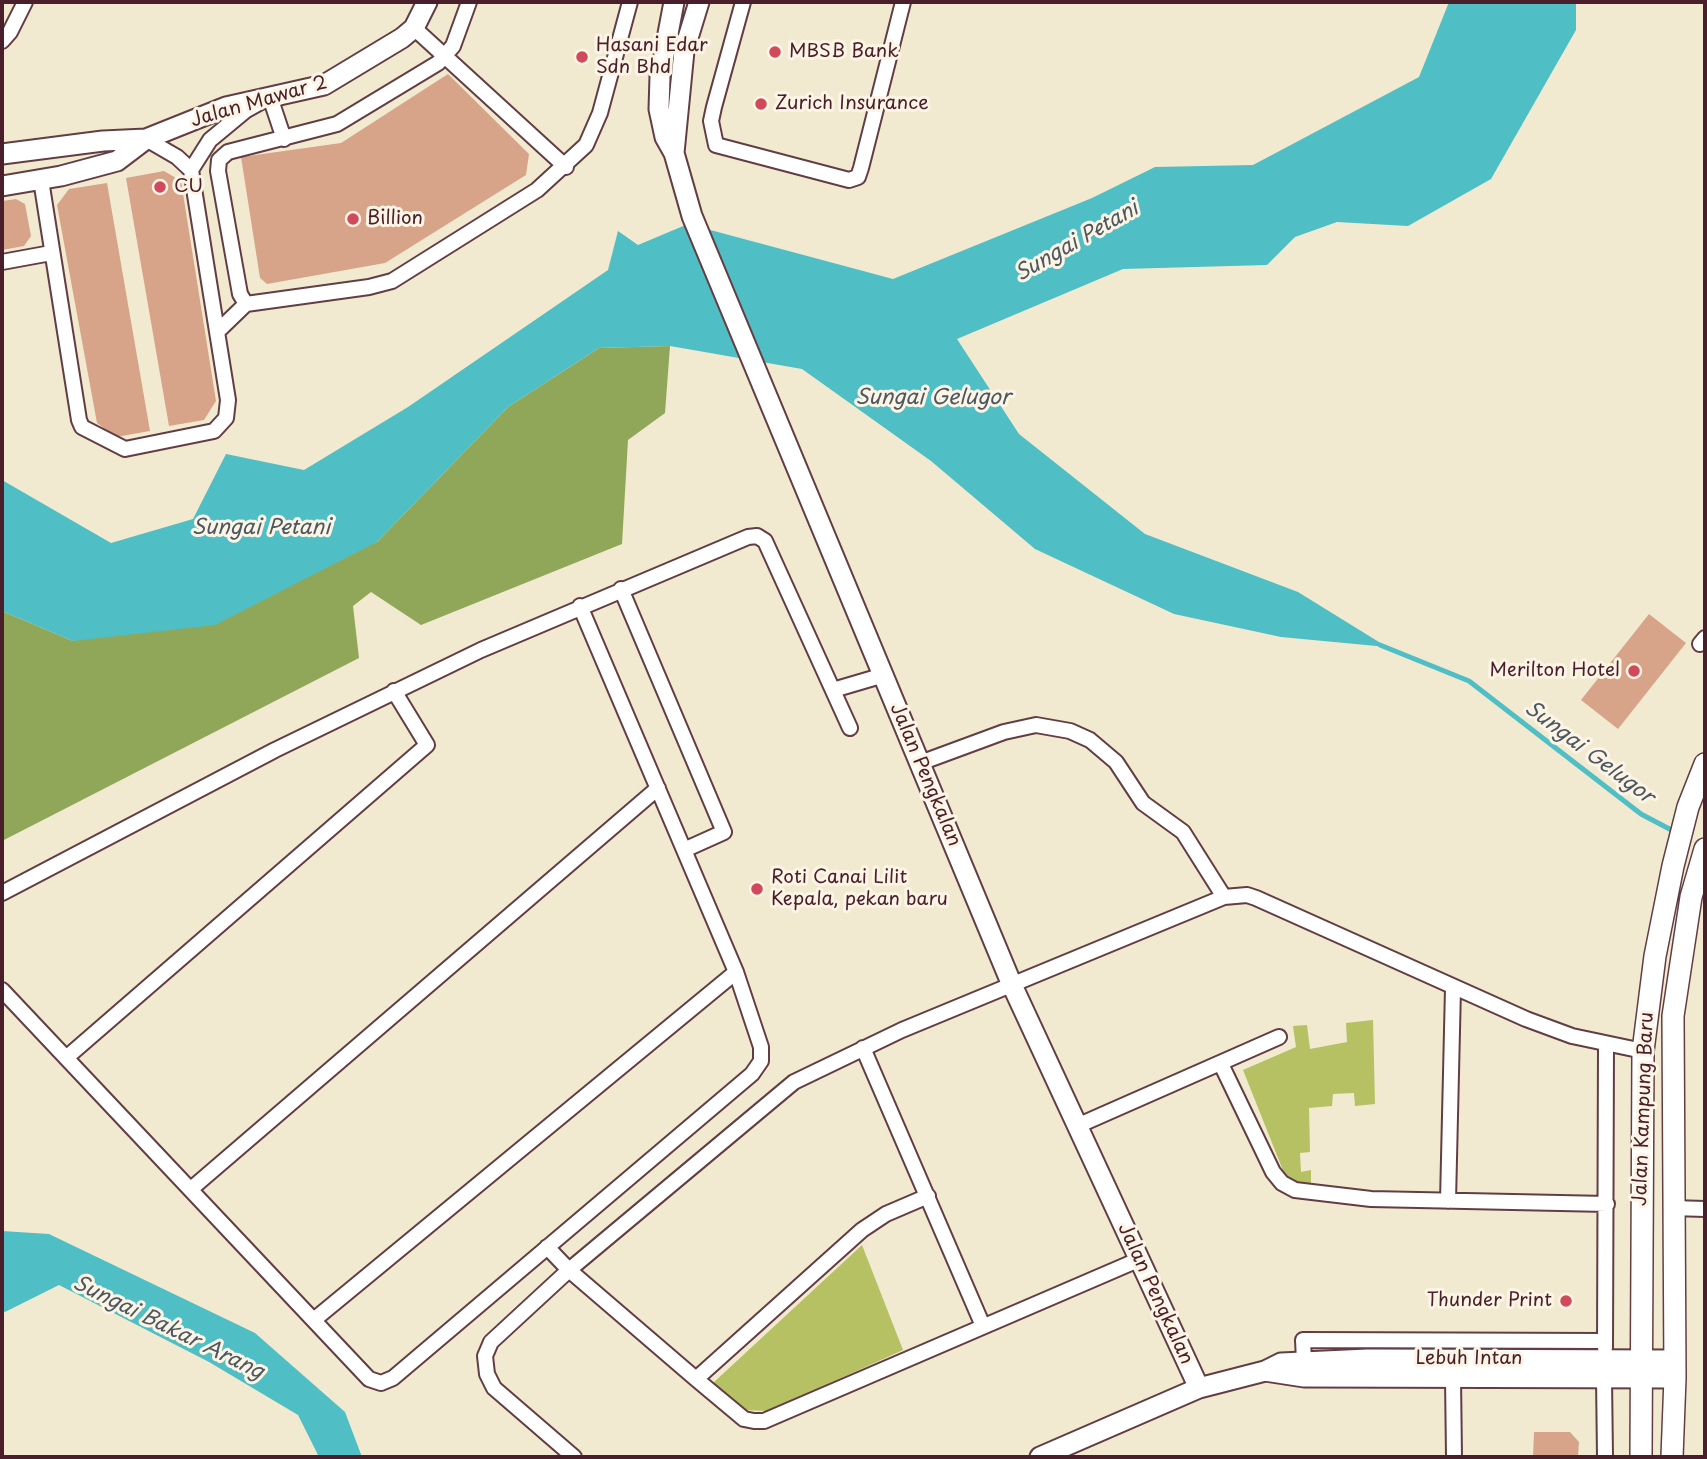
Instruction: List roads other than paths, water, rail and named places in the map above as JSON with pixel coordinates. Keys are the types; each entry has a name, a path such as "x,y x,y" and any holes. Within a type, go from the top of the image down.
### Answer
{"main road":[{"name":"Jalan Mawar 2","path":"2,186 41,180 117,161 146,139 226,107 302,92 340,77 414,28 427,2"},
{"name":"Jalan Pengkalan","path":"674,2 660,76 659,109 665,137 674,153 692,216 1012,985 1199,1388"},
{"name":"Jalan Pengkalan","path":"674,153 684,51 699,2"},
{"name":"Jalan Mawar 2","path":"2,154 146,139"},
{"name":"Jalan Kampung Baru","path":"1641,1457 1643,1051 1654,956 1673,866 1688,807 1705,764"},
{"name":"Jalan Kampung Baru","path":"1672,1457 1674,1016 1684,937 1705,849"},
{"name":"Lebuh Intan","path":"1040,1457 1199,1388 1265,1371 1280,1363 1526,1350 1605,1349 1642,1369"},
{"name":"Lebuh Intan","path":"1265,1371 1304,1377 1604,1378 1642,1369 1674,1369"}],"street":[{"path":"2,41 10,32 25,2"},
{"path":"246,304 240,294 218,163 228,152 314,132 358,114 445,57 462,26 469,2"},
{"path":"217,332 246,304 369,287 392,281 493,220 566,167 592,134 630,2"},
{"path":"743,2 711,121 716,145 849,180 858,177 861,168 903,2"},
{"path":"414,28 566,167"},
{"path":"191,170 210,140 245,111 270,97 284,139"},
{"path":"41,180 51,254 82,427 118,448 214,431 228,411 228,400 191,170 177,157 146,139"},
{"path":"2,262 51,254"},
{"path":"2,893 394,691 580,606 738,540 757,536 765,541 850,728"},
{"path":"621,589 724,832 684,850"},
{"path":"2,990 369,1379 381,1383 393,1378 761,1061 761,1047 736,972 580,606"},
{"path":"833,690 884,675"},
{"path":"66,1058 427,745 394,691"},
{"path":"920,763 1004,732 1036,725 1070,731 1090,740 1116,762 1143,803 1183,832 1224,897"},
{"path":"191,1189 658,788"},
{"path":"574,1457 494,1388 487,1374 485,1356 491,1342 569,1270 794,1082 863,1048 1224,897 1247,895 1256,898 1526,1020 1606,1045 1643,1051"},
{"path":"315,1320 736,972"},
{"path":"1448,1201 1453,988"},
{"path":"1077,1126 1279,1037"},
{"path":"1605,1349 1606,1045"},
{"path":"863,1048 984,1326"},
{"path":"1221,1064 1273,1172 1282,1183 1312,1194 1448,1201 1607,1204"},
{"path":"695,1379 862,1230 886,1214 928,1196"},
{"path":"1672,1208 1705,1209"},
{"path":"547,1247 569,1270 744,1419 764,1420 1138,1260"},
{"path":"1453,1378 1454,1457"},
{"path":"1604,1378 1605,1457"}],"water":[{"name":"Sungai Petani","path":"1449,2 1576,2 1576,30 1491,179 1408,226 1337,222 1295,237 1267,265 1123,269 957,339 1019,434 1145,534 1298,592 1387,647 1281,637 1174,614 1035,549 931,461 802,369 670,346 599,348 508,407 377,542 215,625 73,641 2,611 2,480 111,543 193,519 226,454 304,470 408,407 608,270 618,231 638,245 688,224 893,279 1092,198 1155,167 1253,165 1419,77"},
{"name":"Sungai Bakar Arang","path":"2,1231 49,1234 255,1333 345,1412 362,1457 319,1457 298,1415 209,1362 59,1285 5,1312 2,1310"}],"waterway":[{"name":"Sungai Gelugor","path":"1380,645 1469,681 1641,814 1677,833"}],"place":[{"name":"MBSB Bank","path":"775,52"},
{"name":"Hasani Edar Sdn Bhd","path":"582,57"},
{"name":"Zurich Insurance","path":"761,104"},
{"name":"CU","path":"160,187"},
{"name":"Billion","path":"353,219"},
{"name":"Merilton Hotel","path":"1634,671"},
{"name":"Roti Canai Lilit Kepala, pekan baru","path":"757,889"},
{"name":"Thunder Print","path":"1566,1301"}]}
